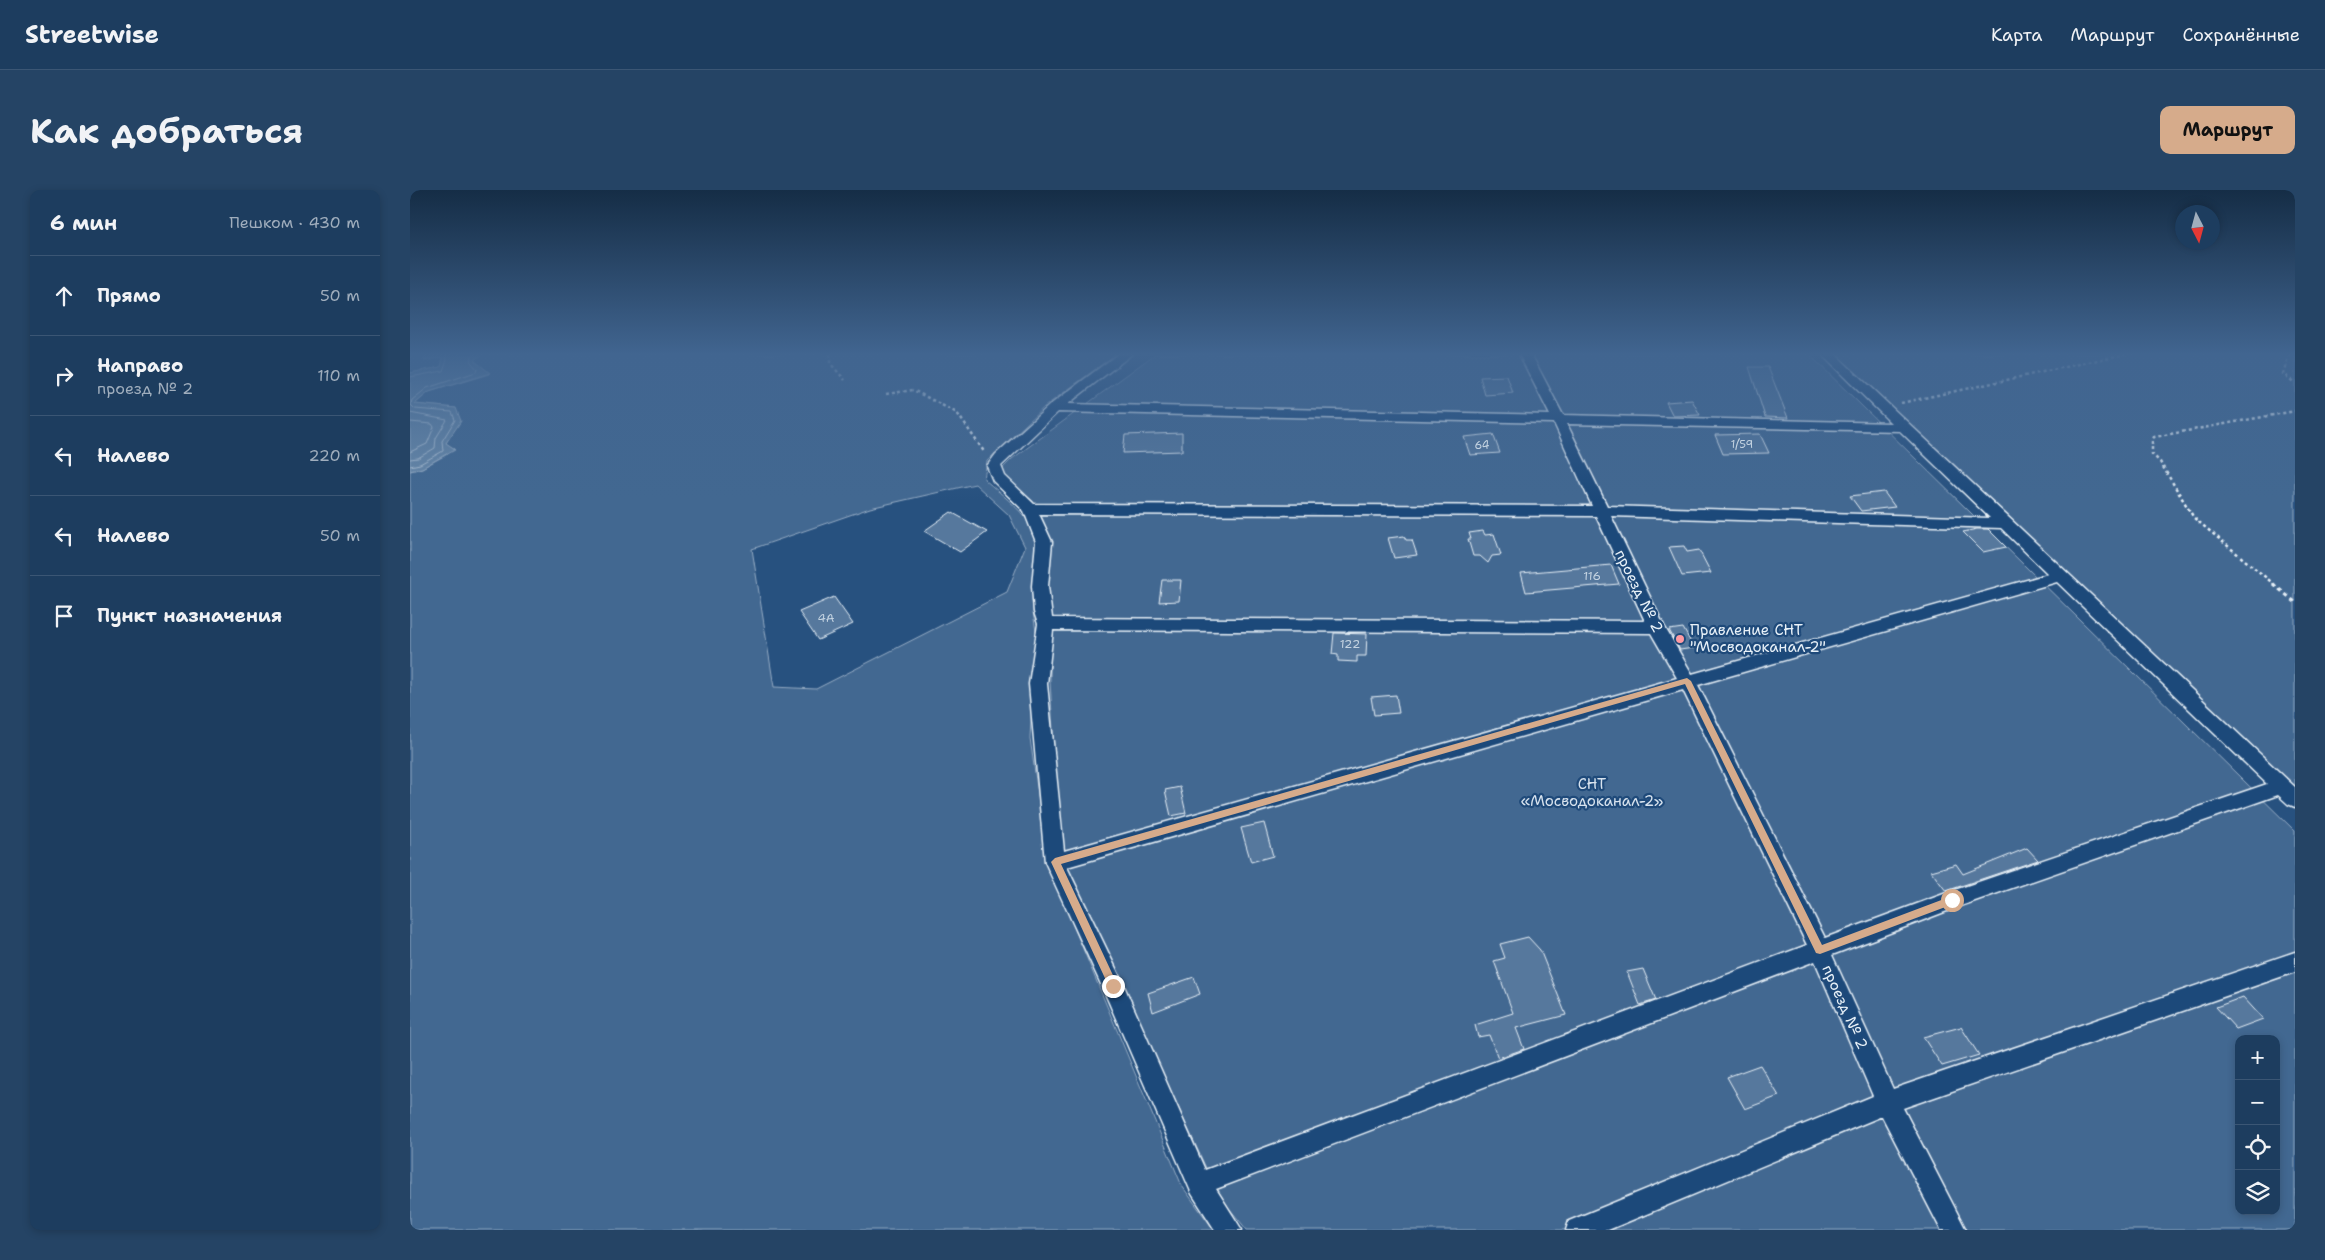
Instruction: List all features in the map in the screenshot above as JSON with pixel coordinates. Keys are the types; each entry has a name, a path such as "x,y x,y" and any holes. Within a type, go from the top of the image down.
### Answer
{"street":[{"path":"1062,403 1001,457 994,466 998,478 1030,510 1044,542 1040,586 1042,612 1046,624 1038,684 1055,862 1113,986 1200,1186 1230,1230"},
{"name":"проезд № 2","path":"1550,403 1656,627 1687,681 1820,950 1887,1102 1954,1230"},
{"path":"1211,1180 1952,900 2289,793 1878,403"},
{"path":"1055,408 1905,427"},
{"path":"1030,510 1600,511 2004,523"},
{"path":"1055,862 2059,576"},
{"path":"1046,624 1656,627"},
{"path":"1578,1230 1887,1102 2295,962"}],"path":[{"path":"935,403 956,414 994,466"},
{"path":"1883,407 1903,403"},
{"path":"2295,411 2154,437 2152,440 2152,454 2160,462 2194,518 2295,602"}],"green space":[{"path":"1050,403 987,461 984,479 1024,516 1035,533 1038,543 1032,587 1036,631 1030,738 1048,865 1182,1186 1214,1230 410,1230 410,471 422,468 455,450 446,444 456,408 414,404","holes":["975,484 1009,515 1025,547 1007,592 816,689 774,687 752,549 870,508"]},
{"name":"СНТ «Мосводоканал-2»","path":"1089,403 1858,403 2295,831 2295,1230 1247,1230 1229,1208 1211,1179 1121,981 1061,860 1050,681 1051,616 1046,605 1050,539 1033,501 1003,476 1003,468 1012,459"},
{"path":"1888,403 2295,403 2295,786"}],"water":[{"path":"410,403 456,408 461,421 446,443 455,449 422,468 410,471"}],"building":[{"path":"1666,403 1693,403 1700,415 1673,416"},
{"path":"1760,403 1782,403 1788,418 1765,417"},
{"path":"1182,433 1182,451 1123,453 1125,435"},
{"path":"1493,434 1500,453 1470,455 1464,437"},
{"path":"1760,434 1769,453 1723,454 1715,435"},
{"path":"1884,492 1895,507 1861,511 1850,496"},
{"path":"951,512 987,532 960,552 924,531"},
{"path":"1988,529 2006,547 1983,552 1963,532"},
{"path":"1483,531 1485,535 1494,534 1501,555 1492,556 1488,563 1480,556 1473,556 1468,539 1471,539 1469,533"},
{"path":"1404,536 1406,540 1412,540 1417,555 1394,558 1388,538"},
{"path":"1684,546 1687,552 1699,550 1711,573 1682,576 1669,547"},
{"path":"1611,565 1619,584 1526,592 1521,573"},
{"path":"1162,580 1181,580 1179,601 1159,602"},
{"path":"834,597 853,624 818,640 799,612"},
{"name":"Правление СНТ \"Мосводоканал-2\"","path":"1683,628 1694,648 1680,650 1669,630"},
{"path":"1334,633 1367,634 1366,656 1357,656 1357,662 1338,661 1338,655 1332,654"},
{"path":"1396,695 1399,713 1374,715 1371,697"},
{"path":"1180,787 1186,813 1171,816 1165,790"},
{"path":"1264,823 1273,856 1251,862 1241,828"},
{"path":"2027,848 2038,860 1946,891 1931,871 1956,864 1963,874"},
{"path":"1528,937 1540,950 1566,1015 1516,1028 1524,1049 1498,1058 1489,1035 1478,1037 1475,1025 1513,1013 1494,961 1505,958 1500,944"},
{"path":"1643,969 1656,1000 1640,1005 1627,972"},
{"path":"1194,977 1200,994 1153,1012 1148,993"},
{"path":"2243,997 2263,1019 2236,1029 2216,1007"},
{"path":"1961,1027 1979,1055 1942,1066 1923,1037"},
{"path":"1760,1065 1779,1096 1745,1109 1727,1077"}],"place":[{"name":"Правление СНТ \"Мосводоканал-2\"","path":"1680,639"}],"route":[{"path":"1113,986 1055,862 1687,681 1820,950 1952,900"}]}
